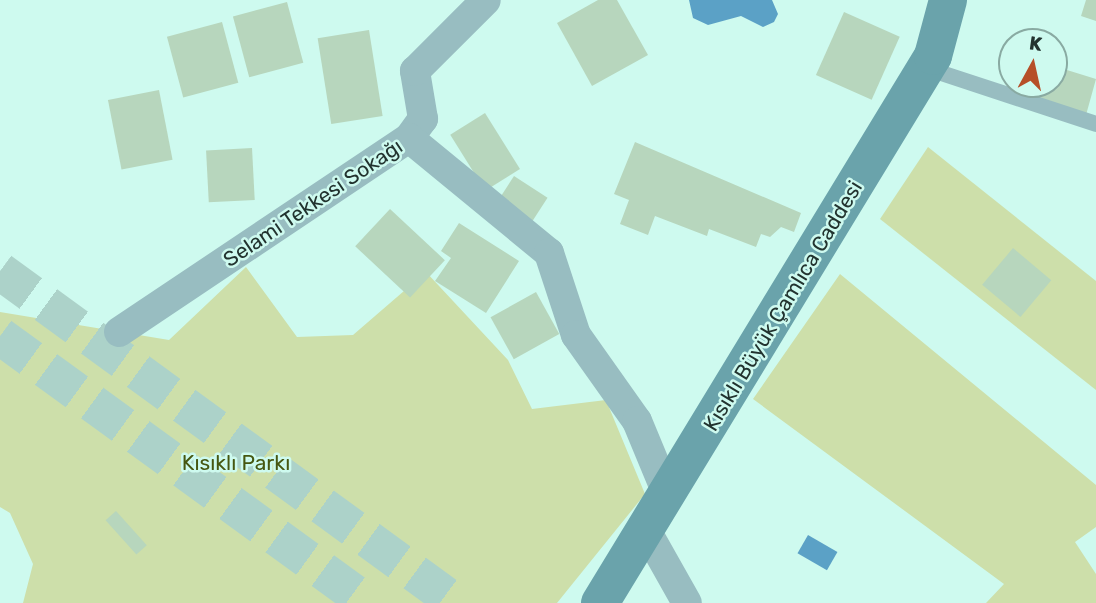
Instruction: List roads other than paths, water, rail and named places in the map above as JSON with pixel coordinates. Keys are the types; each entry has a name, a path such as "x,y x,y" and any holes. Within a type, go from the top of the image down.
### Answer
{"main road":[{"name":"Kısıklı Büyük Çamlıca Caddesi","path":"600,603 647,532 926,68 948,0"}],"street":[{"path":"409,138 423,119 415,71 486,0"},
{"name":"Selami Tekkesi Sokağı","path":"118,332 409,138 549,253 576,335 638,421 668,496"},
{"path":"647,532 687,603"}],"lane":[{"path":"926,68 1096,124"}],"water":[{"path":"689,0 772,0 778,14 774,22 763,27 741,16 708,25 693,18"},
{"path":"808,535 837,552 827,570 798,553"}],"tunnel":[{"path":"0,271 456,603"},
{"path":"0,336 367,603"}],"park label":[{"name":"Kısıklı Parkı","path":"236,463"}]}
